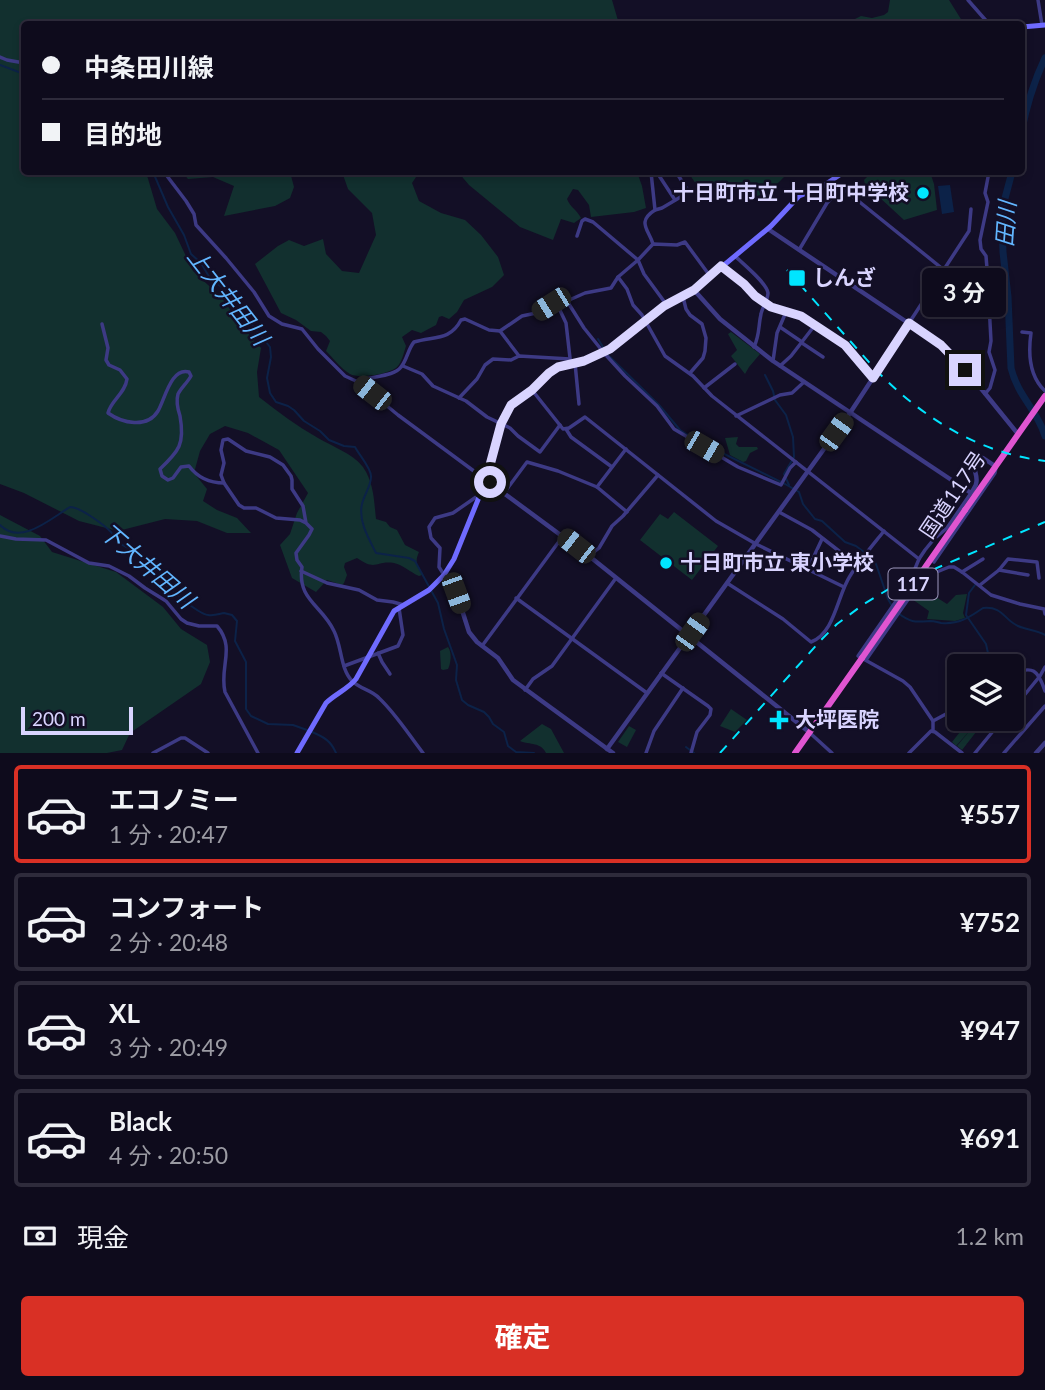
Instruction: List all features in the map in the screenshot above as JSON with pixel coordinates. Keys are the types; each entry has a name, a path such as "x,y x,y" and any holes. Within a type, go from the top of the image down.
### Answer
{"highway":[{"name":"国道117号","path":"795,753 864,659 1045,393"}],"main road":[{"path":"1025,27 1043,25"},
{"path":"297,753 326,704 353,682 394,611 429,590 444,575 454,559 481,495 501,424 511,405 558,367 604,353 666,304 694,290 768,229 799,196 820,188 840,175"}],"street":[{"path":"968,0 986,21"},
{"path":"1038,0 1043,25"},
{"path":"0,57 21,62"},
{"path":"166,175 194,214 196,225 248,285 269,316 282,324 302,329 345,376 358,382 398,415 564,536 690,635 832,753"},
{"path":"652,175 655,210"},
{"path":"652,178 657,175"},
{"path":"661,175 675,200"},
{"path":"653,244 645,230 650,213 689,192 678,175"},
{"path":"985,394 990,388 995,370 989,352 992,341 989,304 977,304 979,286 988,281 986,256 979,240 988,202 985,193 988,175"},
{"path":"832,181 839,190 846,191 944,270"},
{"path":"799,250 811,227 839,190"},
{"path":"607,749 850,413 969,231 971,209"},
{"path":"577,236 582,221 591,220 633,254 666,304"},
{"path":"768,229 941,345 956,359 1018,435"},
{"path":"358,382 399,370 414,341 435,339 448,334 456,329 461,320 500,331 522,316 585,293 611,288 618,277 653,244 677,245 685,242 710,276"},
{"path":"734,255 763,283 767,291 768,296 761,312 754,347"},
{"path":"721,266 755,296 777,310 801,316 850,350 873,378"},
{"path":"618,277 665,356 690,373 736,416 919,559"},
{"path":"694,290 720,319 773,361 971,493"},
{"path":"683,295 686,309 702,324 706,338 703,358 690,373"},
{"path":"567,301 604,353 657,406 674,429 728,461 781,485 796,462"},
{"path":"556,303 566,323 579,404"},
{"path":"773,361 777,333 786,312"},
{"path":"102,324 108,348 106,360 127,379 124,391 110,405 108,414 128,423 146,420 157,412 177,373 184,370 189,372 191,376 178,394 177,405 182,428 179,452 160,470 162,476 168,480 173,478 181,467 189,466 206,481 224,483"},
{"path":"780,366 815,325"},
{"path":"780,327 823,357"},
{"path":"500,331 519,356"},
{"path":"1022,332 1031,333 1029,349 1033,374 1045,393"},
{"path":"459,398 477,379 485,365 498,358 511,360 519,356 572,362"},
{"path":"704,388 735,364"},
{"path":"403,366 422,374 433,386 510,428 540,452 560,425"},
{"path":"736,416 780,395 792,393 804,382"},
{"path":"532,390 572,437 612,467"},
{"path":"566,429 585,417 716,521 756,544 844,587"},
{"path":"306,523 303,506 292,489 291,476 283,465 274,458 246,451 223,440 220,450 224,459 221,475 234,499 244,508 256,508 276,518 300,520 312,529 296,553 302,567 304,592 328,619 335,632 344,666 353,682 378,696 423,753"},
{"path":"597,487 626,449"},
{"path":"914,572 919,559 947,528 976,485 973,468 976,460 984,458 995,466 995,473 934,562"},
{"path":"504,493 527,462 597,487 626,512"},
{"path":"589,556 599,548 612,526 658,475"},
{"path":"481,495 453,513 433,519 429,527 430,538 440,548 439,567 455,588 468,632 498,658 513,680 613,753"},
{"path":"779,512 812,530 857,565"},
{"path":"727,583 783,618 814,642 830,623 844,587 857,565 884,531"},
{"path":"0,536 46,540 89,563 109,566 129,576 166,601 187,623 199,626 217,625 224,635 227,650 223,683 225,692 258,753"},
{"path":"482,646 564,536"},
{"path":"808,569 822,539"},
{"path":"927,548 938,556"},
{"path":"962,572 983,559"},
{"path":"980,585 1008,559 1037,562 1039,578"},
{"path":"864,659 927,576 949,567 962,572 991,594 1044,609 1045,614"},
{"path":"999,570 1028,575"},
{"path":"302,571 327,583 359,590 377,600 401,606 403,631 398,646 344,666"},
{"path":"525,690 533,679 552,666 616,578"},
{"path":"910,581 858,656 903,681 933,721 933,731"},
{"path":"516,598 647,693"},
{"path":"898,598 906,603"},
{"path":"377,653 390,674"},
{"path":"1024,695 1045,667"},
{"path":"1024,671 1038,673 1045,691"},
{"path":"661,673 711,709 710,715 697,732 691,753"},
{"path":"646,753 654,731 683,688"},
{"path":"1004,753 1045,706"},
{"path":"933,721 947,713"},
{"path":"909,753 933,731"},
{"path":"933,731 962,753"},
{"path":"975,753 993,731"},
{"path":"153,753 181,738 186,738 208,753"},
{"path":"1036,753 1045,743"}],"green space":[{"path":"0,0 612,0 618,21 21,21 21,175 147,175 157,209 175,233 193,271 221,297 261,348 257,372 259,397 303,429 359,462 367,473 371,486 376,519 397,530 405,545 419,552 417,562 422,575 419,576 394,563 372,565 357,558 345,563 347,575 342,585 327,580 316,592 292,578 280,545 290,534 308,493 279,450 248,433 225,426 210,434 200,451 194,473 207,489 203,501 237,518 251,533 227,533 197,521 165,519 118,531 79,521 0,484"},
{"path":"890,0 949,0 962,21 851,21 861,16 872,18 888,12"},
{"path":"185,175 291,175 294,187 290,198 275,206 224,216 234,186 213,177 188,179"},
{"path":"343,175 419,175 412,183 419,201 441,213 465,220 498,257 504,275 492,287 464,300 449,319 439,317 436,325 421,333 412,330 402,337 406,346 399,365 388,372 374,375 360,376 347,372 326,351 330,341 326,336 321,332 311,331 281,313 255,264 289,240 304,246 323,239 326,254 342,271 359,273 376,235 372,213 348,189"},
{"path":"461,175 638,175 646,208 591,217 589,205 578,190 573,189 567,199 581,218 574,223 561,219 553,240 520,227"},
{"path":"690,175 786,175 767,192 757,196 751,197 731,182 717,194 709,196 700,190"},
{"path":"869,175 931,175 937,210 904,220 865,184 864,180"},
{"path":"731,332 760,354 745,374 731,356 737,350 728,334"},
{"path":"738,437 736,444 739,447 758,449 750,453 743,462 730,455 725,438"},
{"path":"674,512 718,546 692,580 640,540 660,514 668,519"},
{"path":"0,515 40,536 52,552 116,572 163,607 181,629 207,645 210,662 201,684 130,733 122,750 107,753 0,753"},
{"path":"920,587 947,604 956,595 967,594 963,613 965,618 955,621 927,619 929,611 912,599"},
{"path":"448,647 450,664 448,669 443,670 440,651"},
{"path":"731,709 747,720 735,732 720,726"},
{"path":"542,724 551,729 564,753 546,753 538,745 520,741"},
{"path":"629,726 636,730 627,747 618,742"},
{"path":"961,731 969,731 956,746 952,742"},
{"path":"970,731 977,731 962,750 957,746"}],"water":[{"path":"950,185 954,212 942,214 938,186"}],"waterway":[{"name":"田川","path":"1025,117 1037,75 1045,58"},
{"name":"上大井田川","path":"0,65 21,73"},
{"name":"上大井田川","path":"154,175 191,254 201,263 211,280 234,297 270,347 267,378 270,393 276,402 294,410 329,440 355,447 367,466 371,480 361,510 365,530 376,553 415,561 438,603 457,665 456,680 462,700 484,712 493,724 504,732 508,746 516,752 534,753"},
{"name":"田川","path":"1011,175 1004,202 1002,226 1011,368 1018,387 1045,436"},
{"path":"598,339 608,355 659,405 680,430 799,492 803,504 815,519 822,521 845,542 856,546 872,558 892,606"},
{"path":"765,375 775,400 786,415 793,437 794,457 784,474 789,485"},
{"name":"下大井田川","path":"0,525 8,531 26,532 45,524 70,507 91,516 111,532 117,541 145,558 157,576 189,605 208,615 232,615 237,621 235,641 246,662 246,709 251,716 268,724 293,725 307,730"},
{"path":"975,585 969,593 966,615 986,644 988,654"},
{"path":"898,613 913,621 953,623 964,620 983,608 990,608 999,611 1018,626 1045,635"},
{"name":"下大井田川","path":"312,732 327,740 336,753"},
{"path":"686,747 694,753"}],"railway":[{"path":"787,270 875,369 931,417 952,430 997,450 1045,461"},
{"path":"720,753 821,640 864,604 892,587 1045,522"}],"place":[{"name":"十日町市立 十日町中学校","path":"923,193"},
{"name":"しんざ","path":"797,278"},
{"name":"十日町市立 東小学校","path":"666,563"},
{"name":"大坪医院","path":"779,720"}],"route":[{"path":"490,482 486,480 501,424 511,405 558,367 596,357 610,349 664,306 694,290 721,266 771,307 801,316 845,345 873,378 909,323 941,345 965,370"}]}
